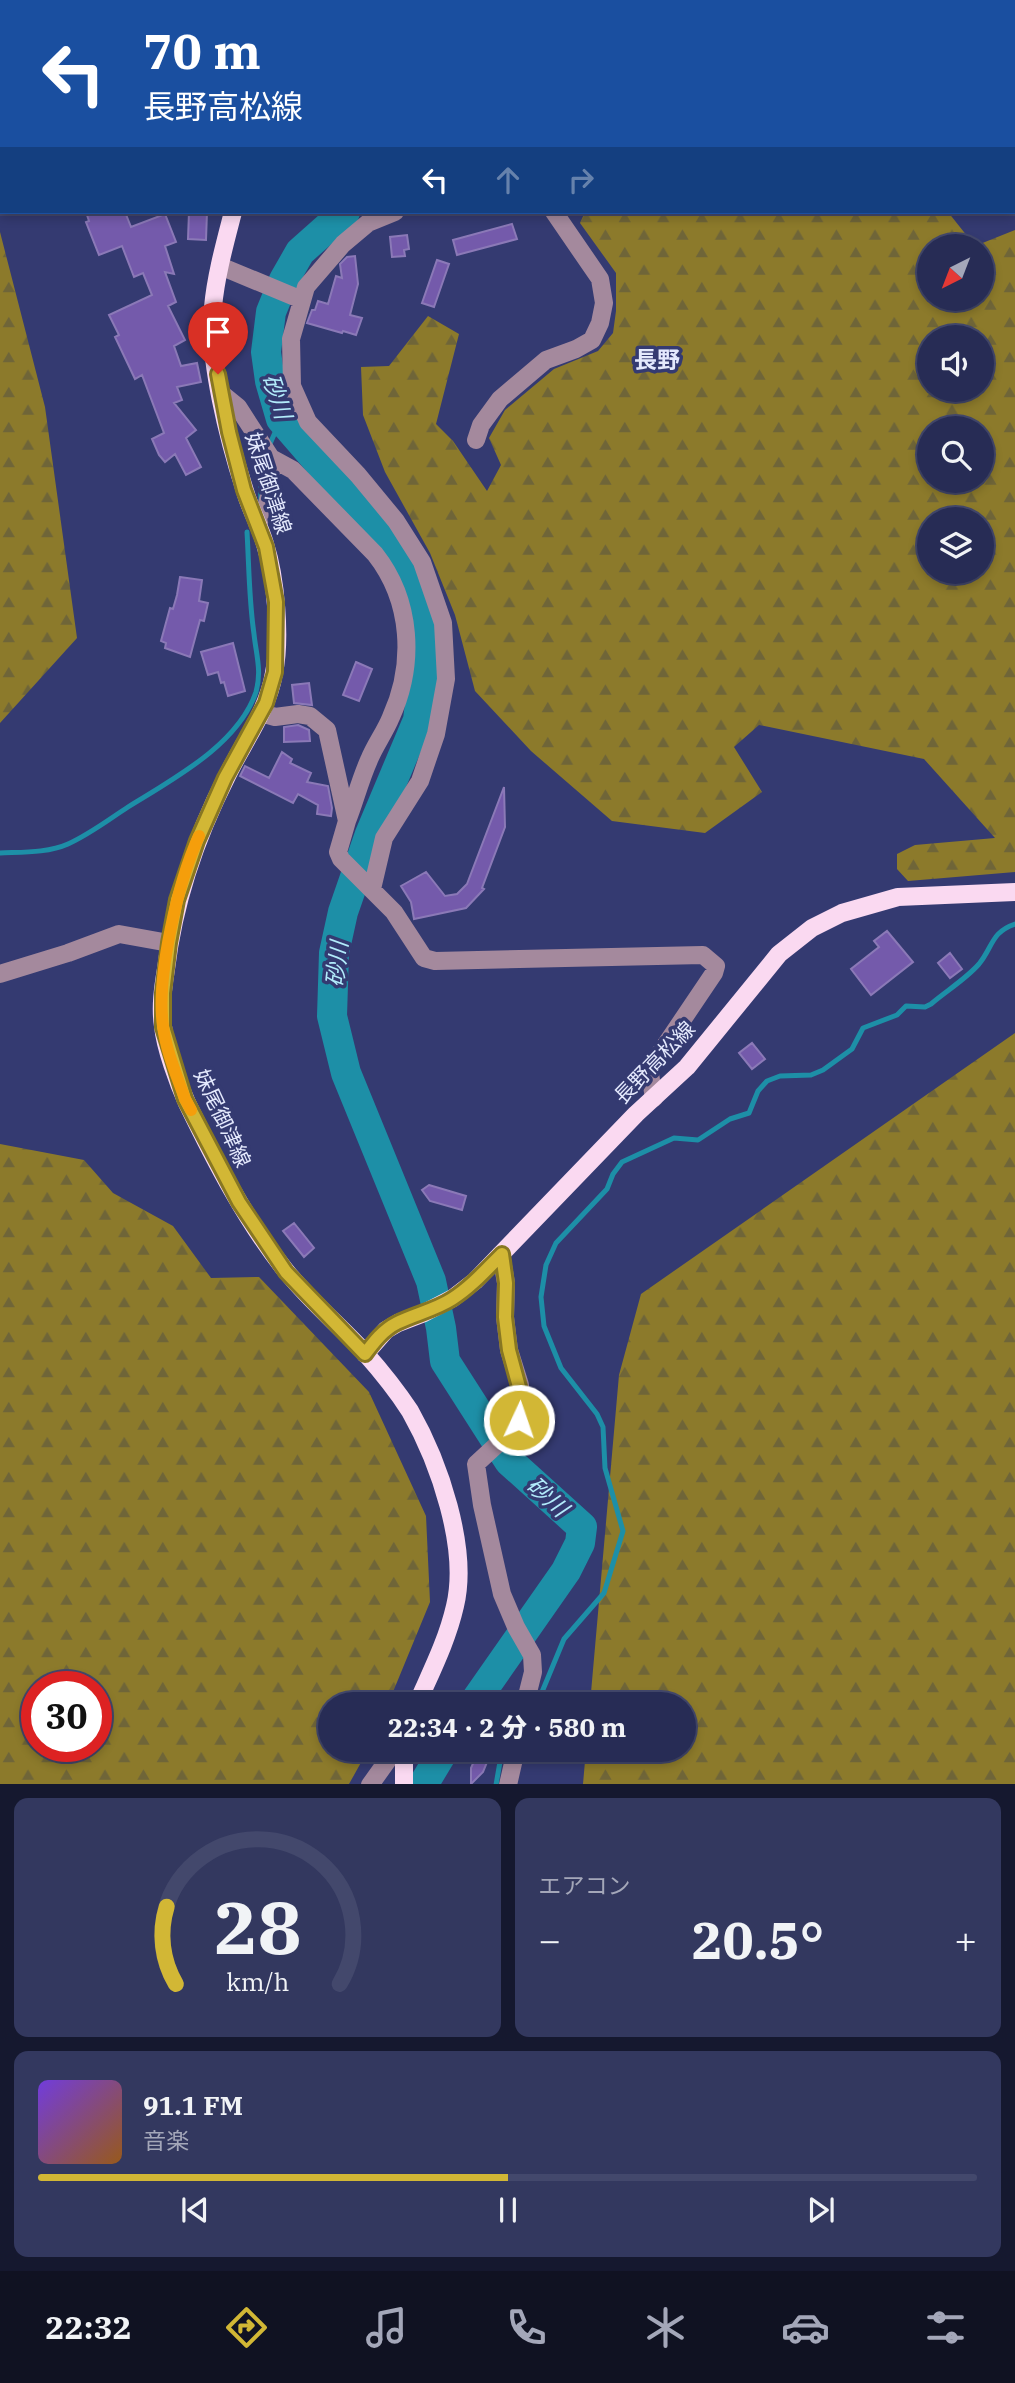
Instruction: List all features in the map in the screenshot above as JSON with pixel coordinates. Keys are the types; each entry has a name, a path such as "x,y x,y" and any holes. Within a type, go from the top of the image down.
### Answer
{"main road":[{"name":"妹尾御津線","path":"233,214 212,309 214,354 244,490 266,547 276,602 275,672 261,712 225,778 197,841 177,900 163,993 163,1027 185,1099 239,1202 271,1251 303,1291 365,1354 397,1392 423,1437 445,1496 455,1536 459,1573 456,1603 445,1642 422,1692"},
{"name":"長野高松線","path":"365,1354 386,1330 398,1322 424,1313 453,1298 475,1281 687,1067 779,954 812,928 842,913 898,897 1015,892"},
{"path":"404,1762 404,1780"}],"street":[{"path":"372,889 384,838 420,781 436,734 446,679 443,623 422,562 402,531 358,475 308,422 292,386 291,339 306,287 343,244 368,223 391,214"},
{"path":"476,440 481,425 500,399 546,360 592,340 600,323 604,303 600,279 555,214"},
{"path":"220,266 302,300"},
{"path":"222,394 238,407 271,458 293,470 375,554 397,592 406,630 408,655 403,684 392,717 369,760 347,821 338,852 341,859 394,912 424,958 435,961 703,954 710,958 716,965 714,973 654,1062 650,1074 654,1098"},
{"path":"257,523 263,516 270,491 271,458"},
{"path":"261,712 275,717 298,714 310,716 327,730 347,821"},
{"path":"0,974 119,934 169,943"},
{"path":"502,1254 509,1350 522,1398 515,1428 476,1464 482,1505 502,1594 532,1655 528,1692"},
{"path":"370,1784 386,1762"},
{"path":"508,1784 513,1762"}],"green space":[{"path":"584,214 950,214 965,234 917,234 917,312 994,312 994,238 1015,230 1015,872 908,881 897,869 897,854 915,845 995,838 924,759 759,725 734,747 762,792 705,833 612,821 531,751 475,691 455,615 430,553 385,472 363,415 361,367 389,366 428,316 459,334 436,424 453,441 487,491 501,465 489,438 505,410 554,369 598,351 613,333 616,273 580,223"},
{"path":"0,232 45,407 77,638 0,723"},
{"path":"1015,1033 1015,1784 583,1784 585,1762 696,1762 696,1692 591,1692 619,1375 641,1294"},
{"path":"0,1144 84,1160 113,1193 173,1226 211,1278 259,1277 369,1392 426,1516 430,1602 393,1692 318,1692 318,1762 361,1762 349,1784 0,1784"}],"building":[{"path":"87,214 126,214 131,227 165,214 176,242 165,246 174,274 165,272 176,302 168,306 185,340 174,346 181,366 197,363 201,382 177,387 182,400 174,403 196,430 186,438 201,467 186,475 175,454 165,462 159,455 152,439 164,433 142,375 135,379 115,337 119,335 109,315 152,295 143,273 134,277 122,246 99,255 86,222 89,221"},
{"path":"189,214 207,214 206,240 188,239"},
{"path":"512,224 517,239 457,255 453,240"},
{"path":"407,235 409,249 404,250 405,256 392,257 390,237"},
{"path":"355,256 358,284 350,315 362,318 356,335 307,323 318,301 328,304 336,276 342,278 340,264 347,257"},
{"path":"437,260 449,264 434,307 422,303"},
{"path":"180,577 202,580 199,601 208,603 204,621 200,620 190,657 165,648 166,643 161,641 170,608 173,609"},
{"path":"233,643 245,691 228,696 218,672 208,675 201,652"},
{"path":"356,662 372,669 359,701 343,695"},
{"path":"309,683 312,705 294,703 292,685"},
{"path":"298,725 309,730 310,741 284,742 284,727"},
{"path":"282,752 292,759 290,763 311,773 307,782 328,786 331,816 317,814 318,805 298,794 293,803 240,776 245,766 269,778"},
{"path":"504,787 505,827 482,888 484,889 466,908 414,919 411,902 401,886 426,872 445,896 457,894 467,884"},
{"path":"887,931 913,962 871,995 851,969 879,947 874,941"},
{"path":"950,953 962,969 950,978 938,963"},
{"path":"752,1043 765,1059 752,1069 739,1053"},
{"path":"429,1185 466,1196 462,1210 430,1201 422,1190"},
{"path":"294,1223 314,1248 304,1257 283,1231"},
{"path":"474,1762 487,1762 483,1772 471,1784"}],"waterway":[{"name":"砂川","path":"343,214 300,252 284,280 271,312 266,352 270,381 281,419 359,509 400,562 419,610 426,657 418,720 370,834 343,912 334,953 332,1016 346,1073 431,1281 445,1361 509,1461 582,1527 580,1543 566,1571 481,1692"},
{"path":"269,446 281,419"},
{"path":"261,500 260,465 265,455"},
{"path":"0,853 43,851 76,840 184,772 235,728 256,692 258,677 247,532"},
{"path":"542,1692 564,1639 604,1593 623,1531 605,1468 603,1427 597,1414 561,1368 544,1326 541,1297 546,1265 556,1243 607,1189 622,1162 674,1138 698,1140 730,1119 749,1113 758,1091 767,1081 780,1076 811,1075 823,1070 852,1049 863,1028 897,1015 906,1006 925,1007 931,1004 974,969 1001,931 1015,924"},
{"name":"砂川","path":"424,1784 437,1762"},
{"path":"496,1784 500,1762"}],"slow traffic":[{"path":"191,1110 185,1099 163,1027 163,993 177,900 199,836"}],"district":[{"name":"長野","path":"657,359"}],"route":[{"path":"218,374 244,490 266,547 276,602 275,672 266,703 225,778 197,841 177,900 163,993 163,1027 167,1044 185,1099 239,1202 286,1272 365,1354 386,1330 453,1298 502,1254 509,1350 522,1398 519,1420"}]}
